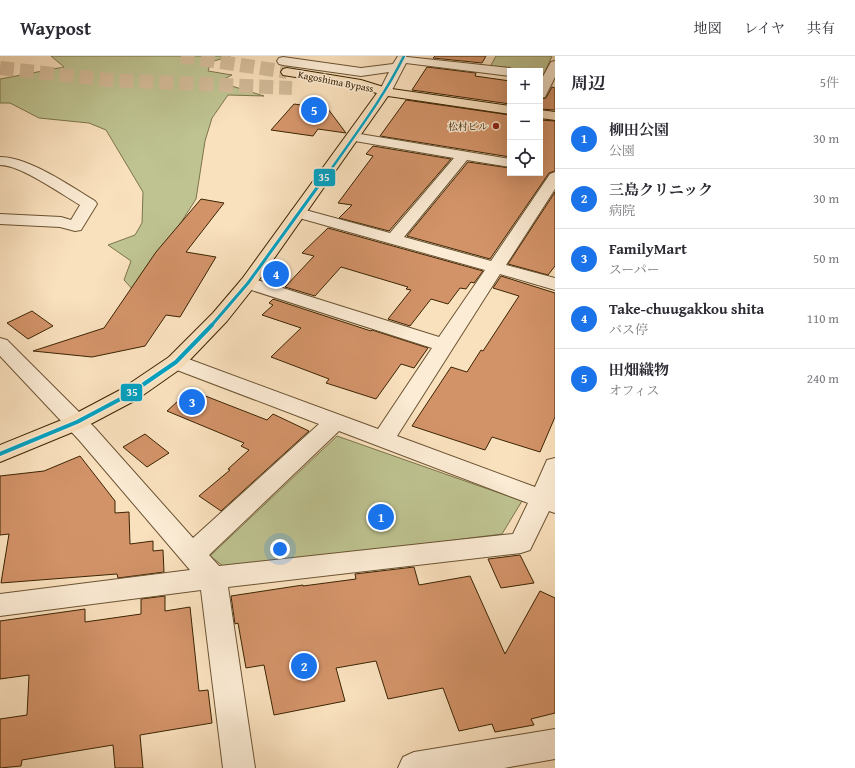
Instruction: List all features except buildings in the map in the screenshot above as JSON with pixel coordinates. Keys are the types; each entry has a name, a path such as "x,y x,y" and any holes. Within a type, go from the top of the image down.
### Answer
{"main road":[{"name":"Kagoshima Bypass","path":"285,66 361,84 385,92"},
{"path":"314,89 354,93 385,92 507,110"},
{"path":"0,454 77,422 128,395 176,362 220,317 248,283 385,92"},
{"path":"543,114 555,116"}],"street":[{"path":"483,68 490,56"},
{"path":"385,92 402,61"},
{"path":"285,66 361,72 402,61 507,72"},
{"path":"543,87 555,65"},
{"path":"354,137 507,162"},
{"path":"393,240 464,155"},
{"path":"0,161 6,161 33,171 90,204 75,226 62,222 0,219"},
{"path":"543,168 555,170"},
{"path":"383,440 444,344 497,267 555,178"},
{"path":"298,213 555,284"},
{"path":"248,283 444,344"},
{"path":"0,344 77,422 213,578 239,768"},
{"path":"176,362 548,501"},
{"path":"192,555 335,422"},
{"path":"0,605 213,578 521,543 548,501 555,466"},
{"path":"414,768 555,744"}],"green space":[{"path":"51,56 230,56 211,62 208,71 232,75 224,79 222,83 264,96 228,95 212,118 205,141 196,199 136,293 124,280 131,261 108,245 135,235 142,223 143,192 106,130 89,123 39,118 10,103 0,103 0,79 64,67"},
{"path":"496,56 552,56 544,74 543,68 507,68 507,69 490,67"},
{"path":"337,436 522,501 502,534 227,569 210,556"}],"tunnel":[{"path":"181,56 287,72"},
{"path":"0,68 109,80 292,88"}],"transit line":[{"name":"35","path":"0,454 77,422 128,395 176,362 220,317 248,283 369,116 394,76 404,56"}],"place":[{"name":"田畑織物","path":"314,110"},
{"name":"松村ビル","path":"496,126"},
{"name":"Take-chuugakkou shita","path":"276,274"},
{"name":"FamilyMart","path":"192,402"},
{"name":"柳田公園","path":"381,517"},
{"name":"三島クリニック","path":"304,666"}]}
